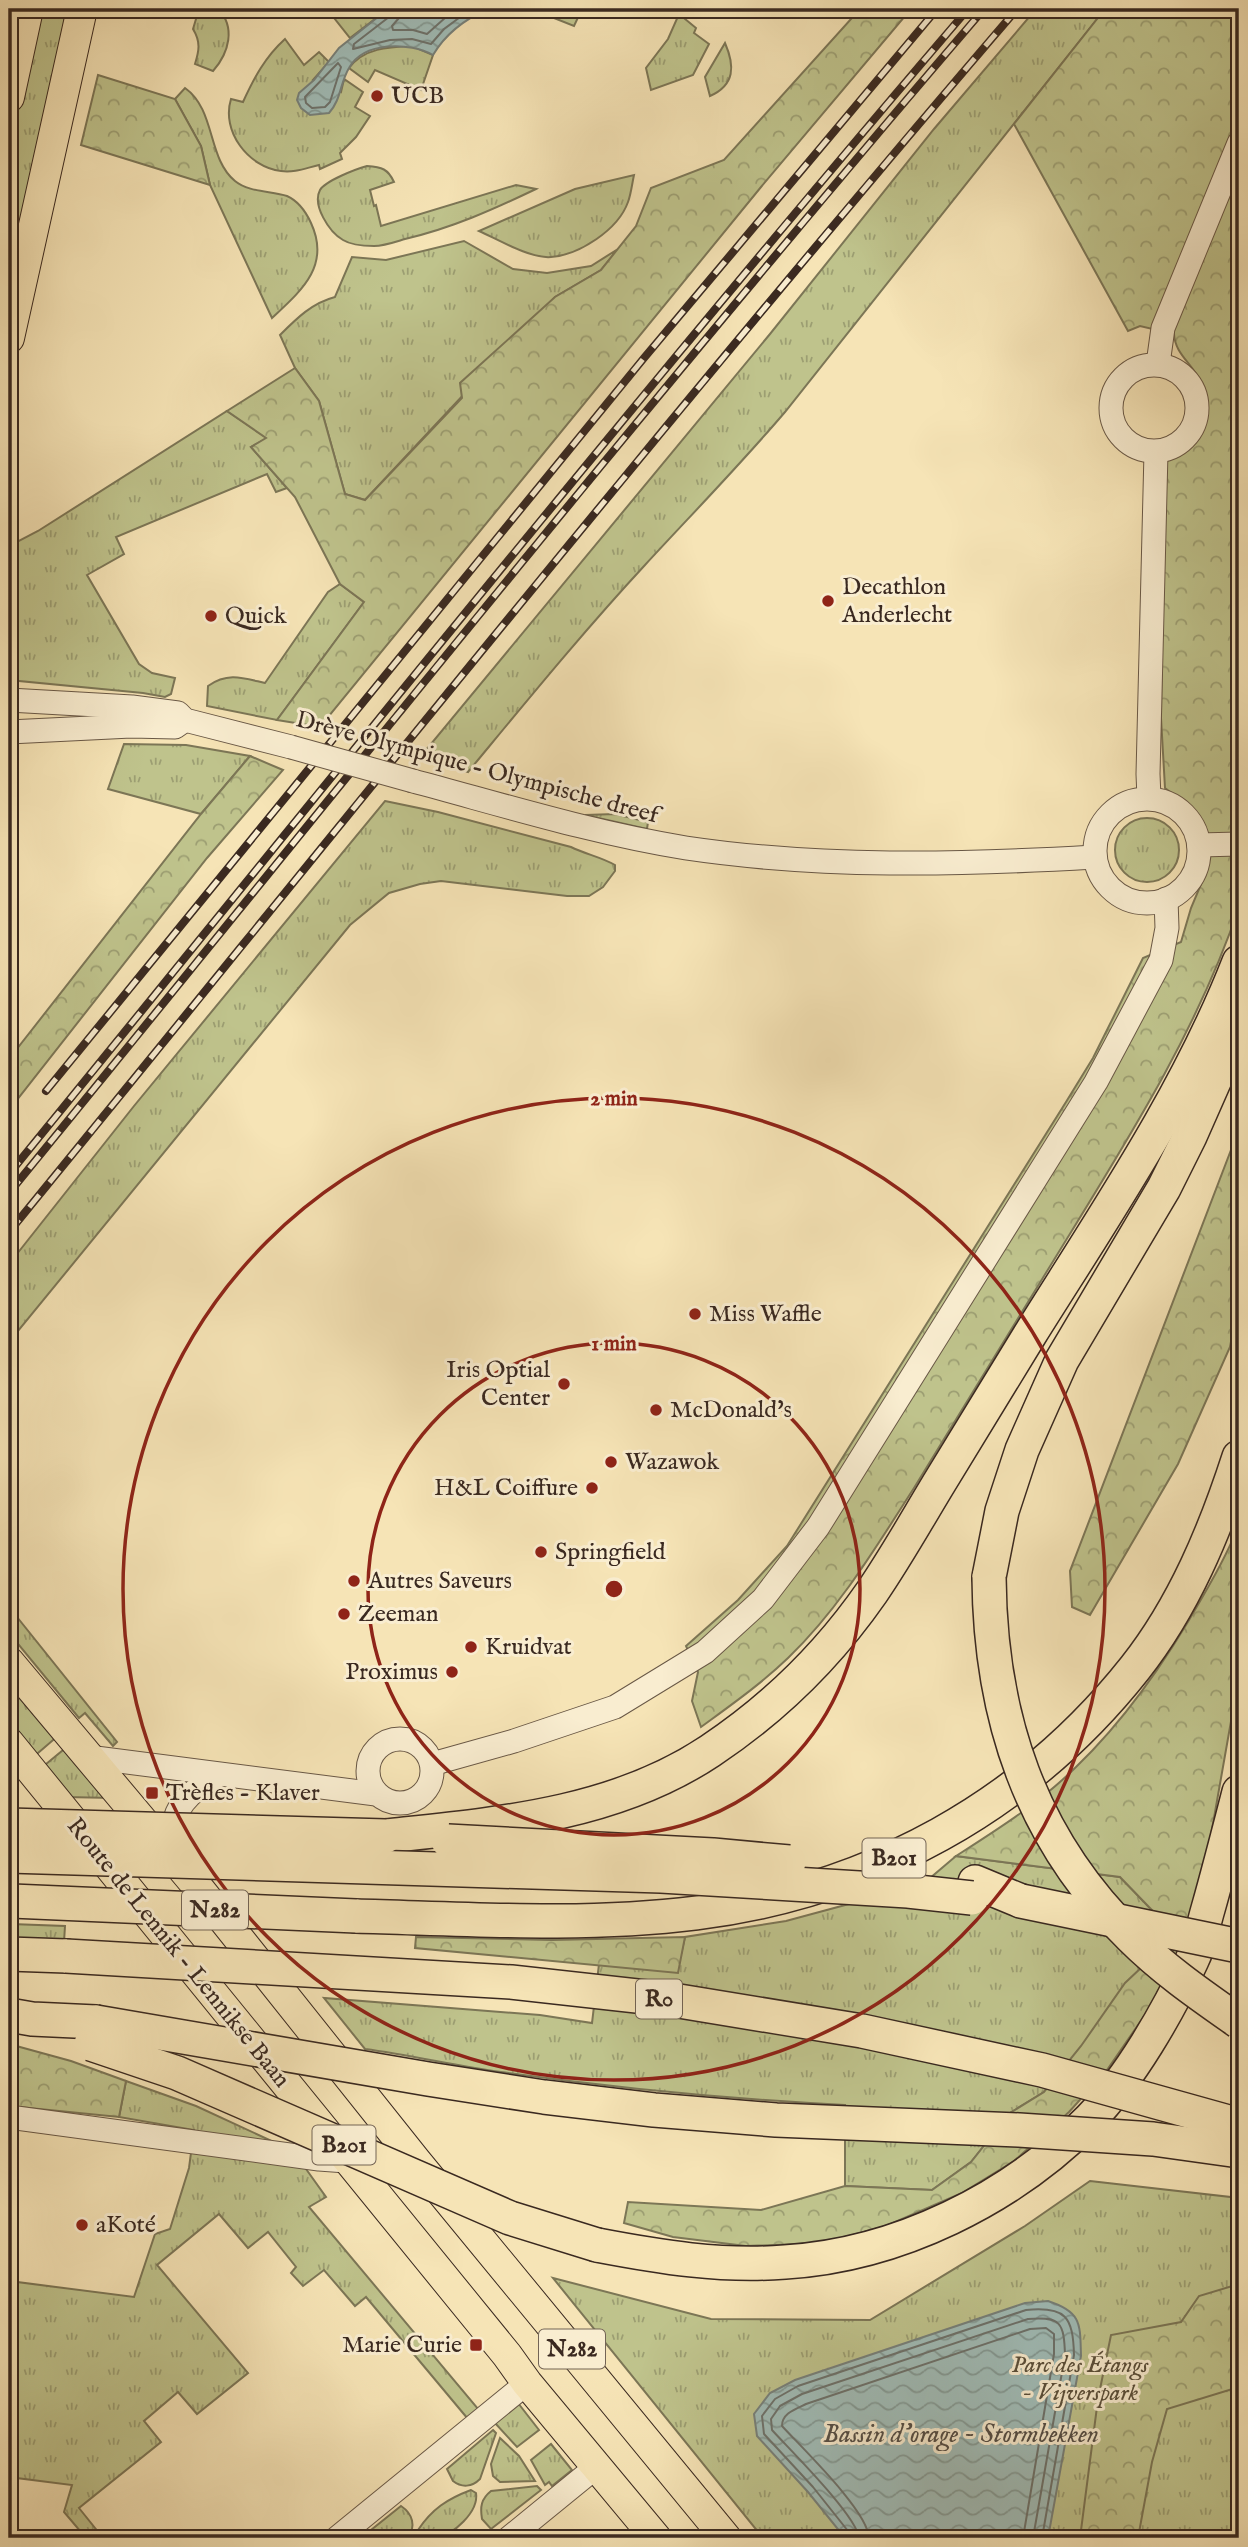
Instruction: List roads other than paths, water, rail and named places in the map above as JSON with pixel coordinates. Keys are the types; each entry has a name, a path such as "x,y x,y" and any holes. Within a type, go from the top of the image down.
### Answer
{"highway":[{"path":"386,1836 496,1825 595,1803 633,1790 708,1752 746,1726 784,1693 815,1661 872,1592 1132,1170 1189,1069 1239,962"},
{"path":"1239,1025 1164,1188 1062,1360 1021,1450 1002,1511 989,1577 991,1647 1004,1717 1014,1751 1043,1818 1083,1882 1131,1937 1165,1968 1239,2022"},
{"name":"B201","path":"10,1901 356,1916 602,1921 695,1913 765,1902 842,1878 918,1847 950,1830 999,1798 1046,1762 1090,1720 1136,1667 1173,1611 1207,1545 1239,1457"},
{"name":"B201","path":"21,2017 93,2033 177,2073 510,2218 597,2245 668,2259 727,2264 786,2262 841,2255 899,2240 1002,2190 1042,2161 1091,2118 1133,2065 1194,1957 1239,1792"},
{"path":"9,1825 386,1836 713,1855 929,1875 975,1882 1021,1901"},
{"path":"9,1856 662,1876 1021,1901 1239,1946"},
{"name":"R0","path":"9,1954 511,1982 673,2000 862,2031 1042,2070 1239,2125"},
{"path":"93,2033 654,2110 776,2120 1019,2130 1153,2139 1239,2151"}],"main road":[{"path":"9,97 28,9"},
{"path":"9,338 82,9"},
{"name":"N282","path":"9,1662 192,1880 416,2161 726,2538"},
{"name":"Route de Lennik - Lennikse Baan","path":"9,1743 347,2162"},
{"name":"N282","path":"347,2162 656,2538"}],"street":[{"path":"1158,364 1163,328 1239,143"},
{"path":"1149,364 1158,364 1176,369 1190,382 1197,399 1197,418 1189,435 1174,447 1156,452 1134,447 1116,432 1110,410 1113,391 1124,375 1149,364"},
{"path":"1149,798 1156,452"},
{"name":"Drève Olympique - Olympische dreef","path":"9,700 132,707 178,713 185,720 596,830 689,848 862,864 999,863 1094,857"},
{"name":"Drève Olympique - Olympische dreef","path":"9,732 131,726 175,727 185,720"},
{"path":"1149,798 1167,802 1183,813 1194,827 1199,845 1197,864 1190,881 1166,900 1151,903 1120,897 1102,880 1094,857 1095,839 1102,822 1115,808 1131,800 1149,798"},
{"path":"1199,845 1239,844"},
{"path":"432,1764 514,1741 615,1707 705,1653 763,1599 818,1527 1096,1082 1161,960 1167,928 1166,900"},
{"path":"88,1757 376,1794 390,1802 409,1802 421,1796 431,1781 432,1764 428,1752 414,1741 398,1738 384,1742 371,1754 367,1767 369,1782 376,1794"},
{"path":"192,1880 175,1837 175,1816 197,1786 218,1775"},
{"path":"9,2117 347,2162 416,2161"},
{"path":"337,2538 527,2383"},
{"path":"509,2538 596,2467"}],"water":[{"path":"388,9 488,9 457,28 433,55 400,46 388,46 365,53 349,68 336,103 329,113 310,115 301,108 297,100 299,93 314,80 339,48"},
{"name":"Bassin d'orage - Stormbekken","path":"1048,2301 1067,2310 1077,2321 1081,2356 1048,2538 845,2538 757,2436 754,2414 770,2393 795,2380 1025,2303"}],"railway":[{"path":"46,1091 644,358 937,9"},
{"path":"9,1174 725,297 968,9"},
{"path":"9,1193 614,450 984,9"},
{"path":"9,1232 635,464 1017,9"}],"place":[{"name":"UCB","path":"377,96"},
{"name":"Decathlon Anderlecht","path":"828,601"},
{"name":"Quick","path":"211,616"},
{"name":"Miss Waffle","path":"695,1314"},
{"name":"Iris Optial Center","path":"564,1384"},
{"name":"McDonald's","path":"656,1410"},
{"name":"Wazawok","path":"611,1462"},
{"name":"H&L Coiffure","path":"592,1488"},
{"name":"Springfield","path":"541,1552"},
{"name":"Autres Saveurs","path":"354,1581"},
{"name":"Zeeman","path":"344,1614"},
{"name":"Kruidvat","path":"471,1647"},
{"name":"Proximus","path":"452,1672"},
{"name":"Trèfles - Klaver","path":"152,1793"},
{"name":"aKoté","path":"82,2225"},
{"name":"Marie Curie","path":"476,2345"}],"park label":[{"name":"Parc des Étangs - Vijverspark","path":"1080,2379"}]}
